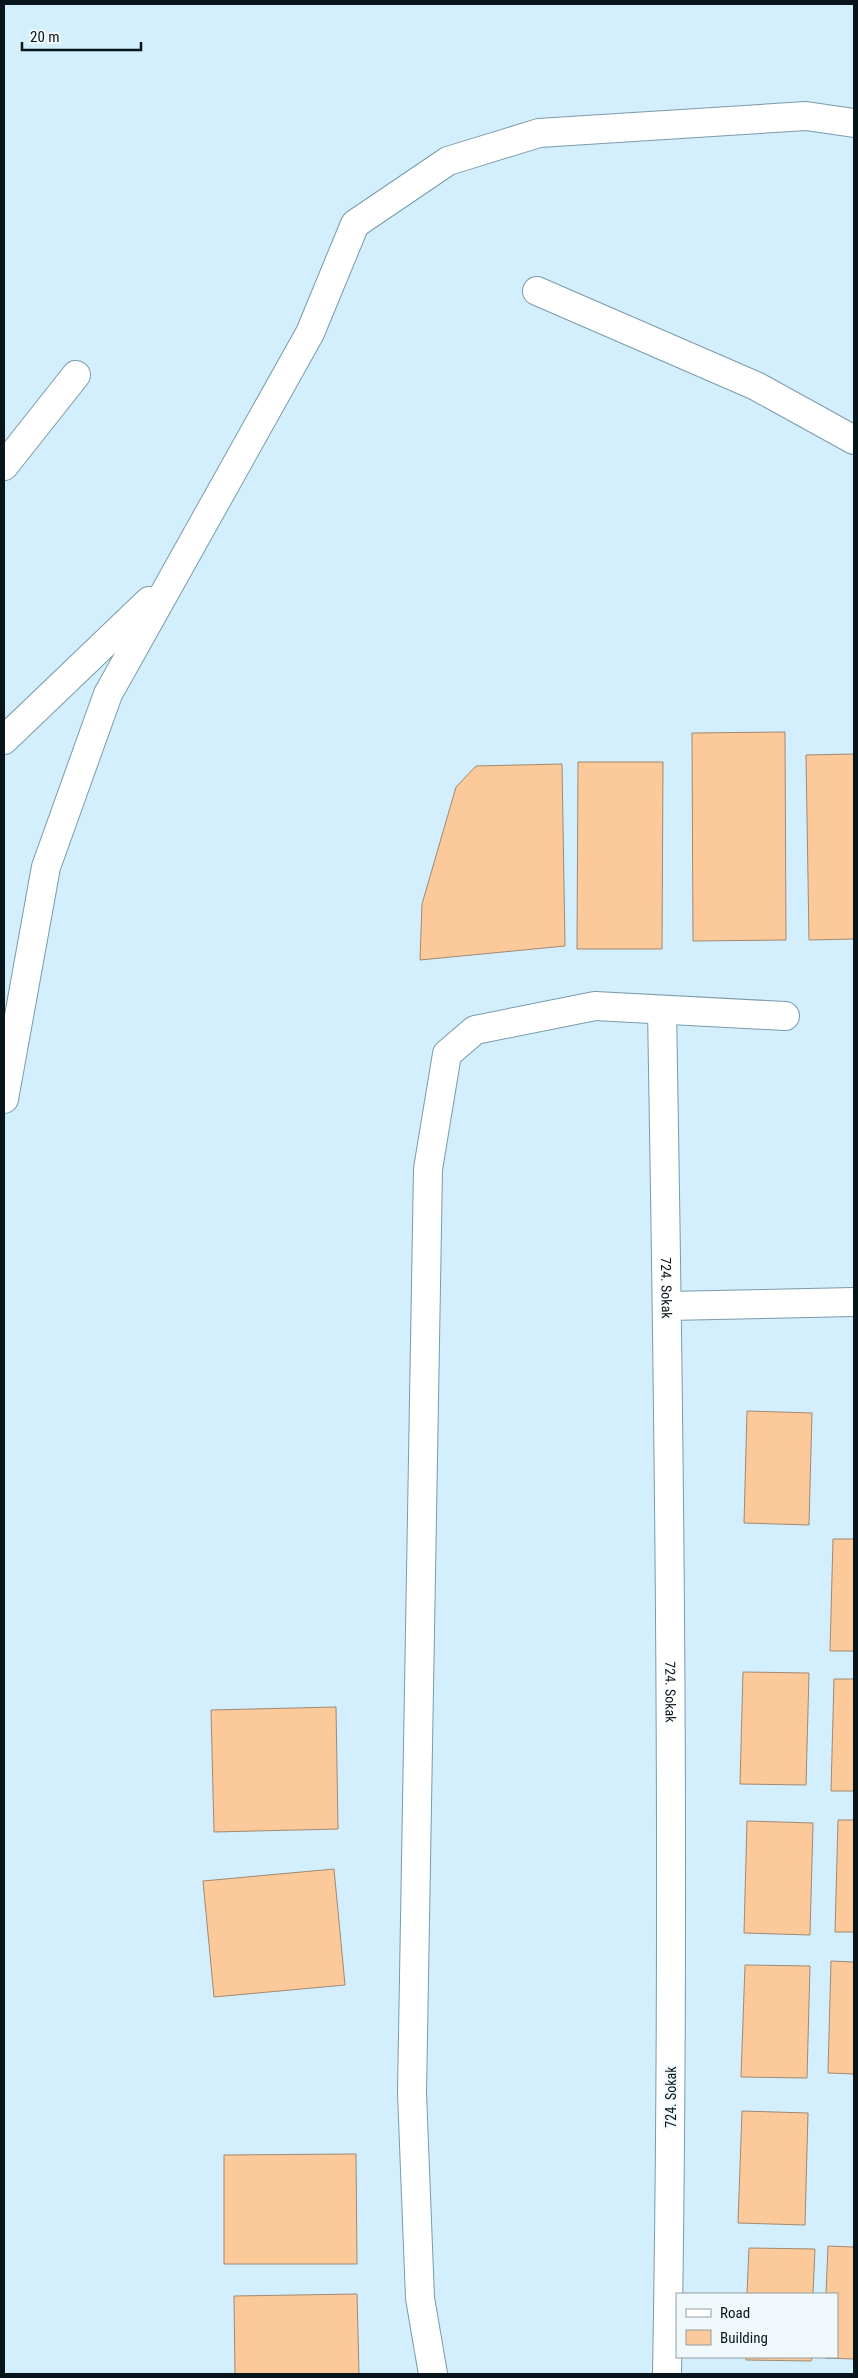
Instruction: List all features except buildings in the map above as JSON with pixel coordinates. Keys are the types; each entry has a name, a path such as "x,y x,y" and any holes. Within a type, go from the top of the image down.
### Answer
{"street":[{"path":"4,1100 46,866 108,694 310,333 355,224 448,161 539,132 806,116 854,123"},
{"path":"537,291 756,386 854,440"},
{"path":"4,466 76,375"},
{"path":"4,740 168,584"},
{"path":"433,2374 420,2298 412,2093 428,1169 447,1054 475,1030 595,1006 785,1016"},
{"name":"724. Sokak","path":"662,1010 667,1306 671,2137 667,2374"},
{"path":"667,1306 854,1302"}]}
